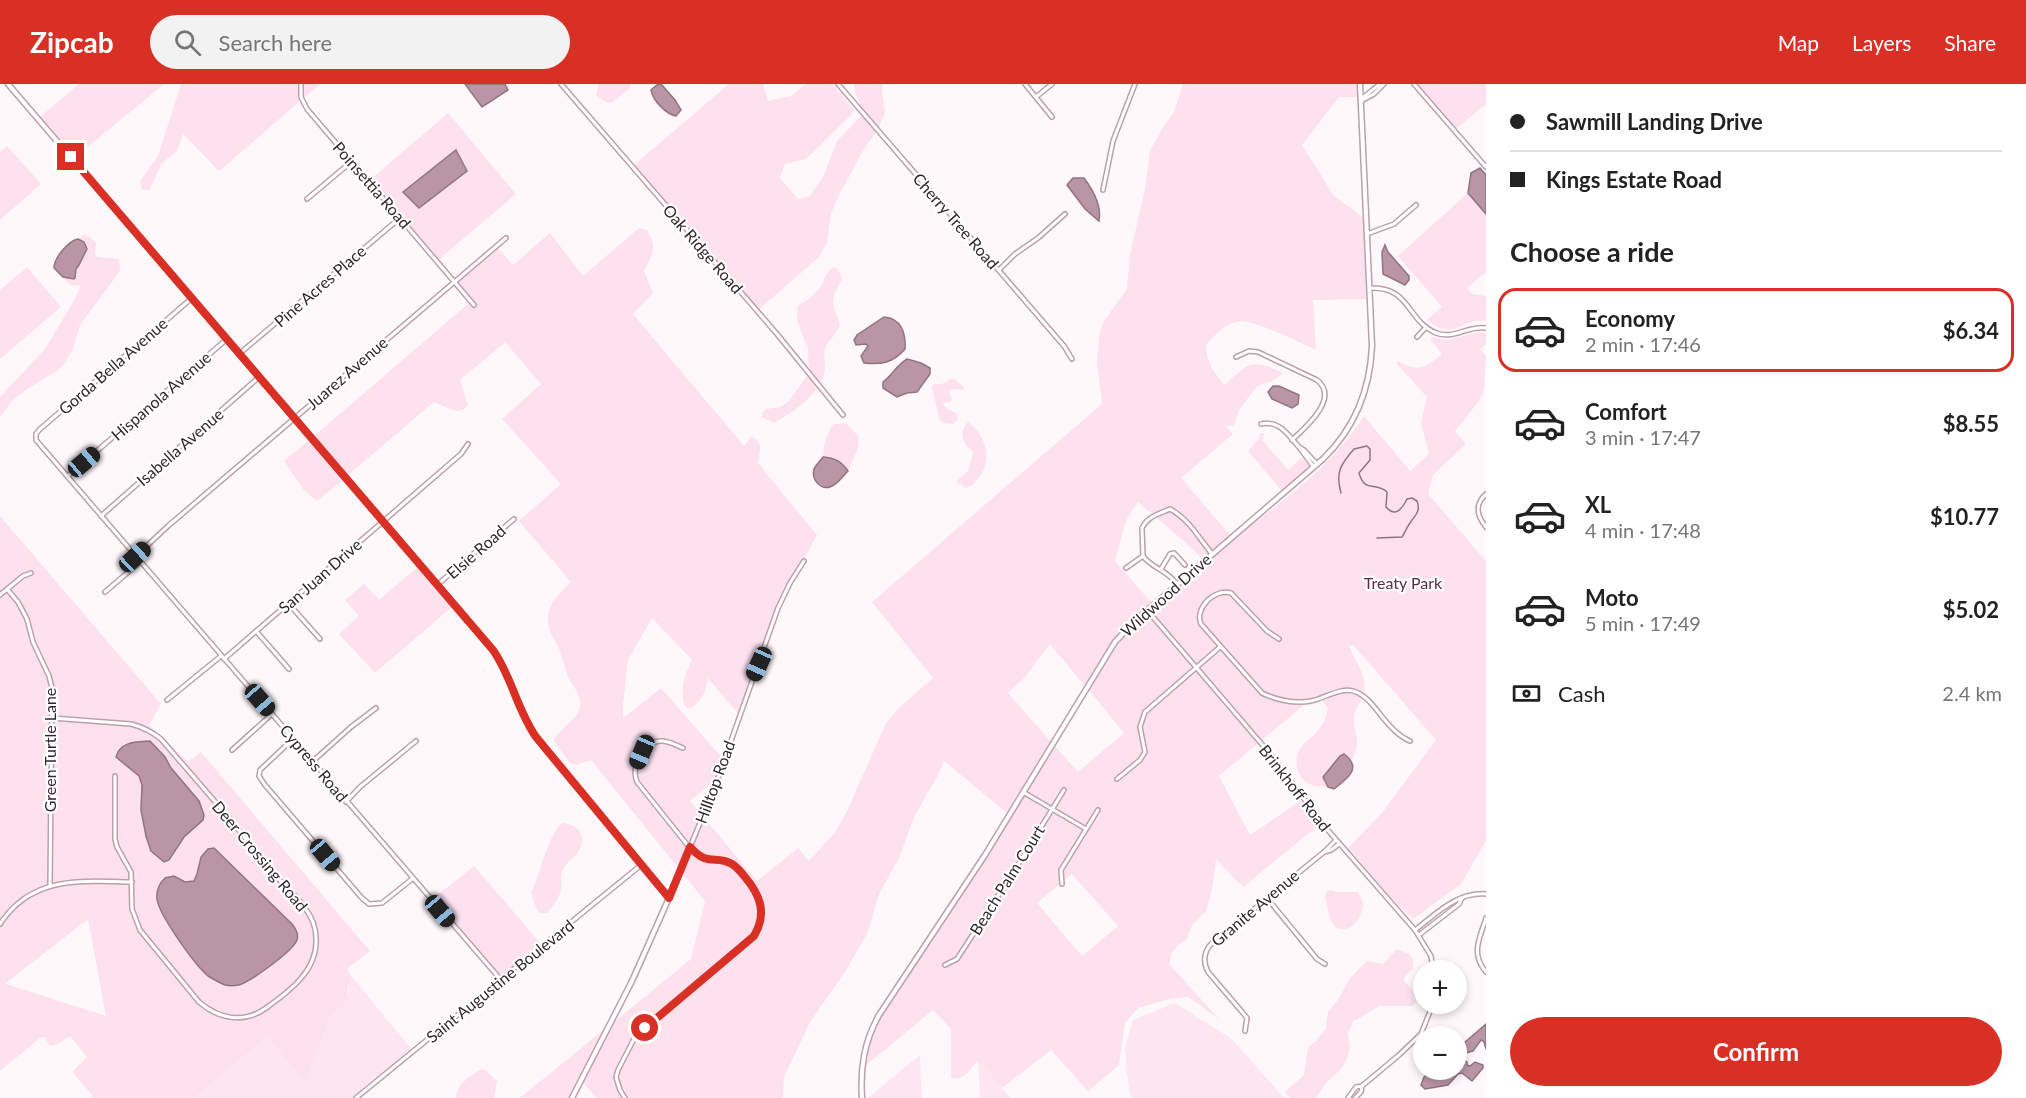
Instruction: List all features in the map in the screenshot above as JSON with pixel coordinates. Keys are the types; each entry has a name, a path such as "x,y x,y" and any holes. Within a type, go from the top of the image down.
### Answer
{"street":[{"path":"8,84 498,658 508,674 524,716 536,737 669,898"},
{"name":"Poinsettia Road","path":"301,84 302,97 307,109 474,305"},
{"name":"Oak Ridge Road","path":"561,84 843,415"},
{"name":"Cherry Tree Road","path":"838,84 1064,346 1072,359"},
{"path":"1025,84 1052,117"},
{"path":"1036,97 1052,84"},
{"path":"1103,190 1113,141 1135,84"},
{"name":"Wildwood Drive","path":"862,1098 863,1056 873,1025 985,855 1108,652 1123,633 1147,610 1316,466 1343,436 1357,415 1370,372 1372,346 1360,84"},
{"path":"1361,100 1374,94 1382,84"},
{"path":"1414,84 1486,167"},
{"path":"307,199 351,162"},
{"path":"1367,234 1394,224 1416,205"},
{"path":"999,270 1065,213"},
{"name":"Pine Acres Place","path":"240,354 400,218"},
{"name":"Juarez Avenue","path":"135,557 168,526 506,238"},
{"path":"1370,288 1385,288 1395,292 1426,327 1437,333 1449,336 1475,327 1486,328"},
{"name":"Gorda Bella Avenue","path":"35,436 39,430 192,298"},
{"path":"1417,337 1426,327"},
{"name":"Hispanola Avenue","path":"68,475 227,339"},
{"path":"1236,357 1249,351 1258,352 1317,380 1322,385 1325,394 1323,403 1311,421 1292,440"},
{"name":"Isabella Avenue","path":"101,516 259,377"},
{"path":"1261,424 1277,423 1316,466"},
{"name":"Cypress Road","path":"35,436 135,557 501,980"},
{"name":"San Juan Drive","path":"224,659 461,454 468,444"},
{"path":"1486,494 1479,502 1478,511 1486,527"},
{"path":"1177,584 1168,573 1147,562 1143,556 1142,528 1151,517 1170,509 1190,525 1212,554"},
{"name":"Elsie Road","path":"437,585 514,519"},
{"path":"1161,569 1170,554 1174,553 1185,565"},
{"path":"1126,568 1143,556"},
{"name":"Hilltop Road","path":"572,1098 632,981 669,898 714,789 778,608 804,561"},
{"path":"105,592 140,562"},
{"path":"0,595 23,576 31,573"},
{"name":"Green Turtle Lane","path":"7,589 23,609 52,688 50,886"},
{"path":"1279,639 1267,631 1236,596 1227,591 1221,592 1202,606 1199,612 1198,618 1201,624 1262,693 1301,702 1317,700 1340,692 1354,691 1365,698 1395,732 1410,741"},
{"path":"288,603 320,639"},
{"name":"Brinkhoff Road","path":"1147,610 1272,756 1339,844 1414,930 1432,960"},
{"path":"256,631 289,669"},
{"path":"1118,779 1140,760 1145,752 1140,727 1142,716 1220,647"},
{"path":"167,700 221,656"},
{"path":"312,762 376,708"},
{"path":"232,750 272,714"},
{"name":"Deer Crossing Road","path":"52,718 142,726 161,739 248,841 264,864 306,909 316,936 313,959 299,981 258,1014 234,1018 215,1014 200,1002 140,930 132,909 130,868 117,847 115,839 115,776"},
{"path":"293,739 260,770 260,776 265,785 369,904 382,903 412,879"},
{"path":"346,802 367,781 416,741"},
{"path":"625,1098 616,1077 636,1035 749,941 758,929 761,920 761,904 758,896 734,865 705,860 690,847 639,786 635,777 636,766 642,752 649,745 656,741 666,741 683,748"},
{"name":"Beach Palm Court","path":"945,965 957,959 1064,790"},
{"path":"1023,792 1086,829"},
{"path":"1062,884 1061,870 1098,810"},
{"name":"Granite Avenue","path":"1245,1030 1247,1018 1208,972 1204,958 1211,944 1336,840"},
{"name":"Granite Avenue","path":"1324,852 1328,852 1339,844"},
{"name":"Saint Augustine Boulevard","path":"356,1098 643,864"},
{"path":"0,924 8,913 26,898 50,886 70,881 132,882"},
{"path":"1414,930 1455,899 1486,894"},
{"path":"1267,898 1317,959 1325,964"},
{"path":"1418,935 1459,904 1462,898"},
{"path":"1486,918 1476,952 1486,972"},
{"path":"1348,1098 1356,1087 1362,1086 1421,1034 1429,1014"},
{"path":"1355,1098 1361,1092 1362,1086"}],"shaded area":[{"path":"465,84 505,84 508,90 482,107"},
{"path":"661,84 681,110 676,116 664,110 652,94 651,90"},
{"path":"456,150 467,171 419,208 403,192"},
{"path":"1480,168 1486,175 1486,214 1468,193 1471,173"},
{"path":"1073,178 1084,178 1091,188 1098,204 1099,221 1085,209 1067,185"},
{"path":"78,239 84,242 87,249 76,269 75,278 63,277 54,268 56,260 66,246"},
{"path":"1385,245 1388,252 1409,276 1405,285 1383,274 1382,252"},
{"path":"884,317 895,320 901,327 905,337 905,349 886,362 864,363 861,356 868,346 866,344 856,345 854,340 857,335"},
{"path":"907,359 930,368 930,374 917,392 897,397 883,388 883,382"},
{"path":"1273,386 1279,386 1299,395 1298,404 1292,408 1272,399 1268,392"},
{"path":"823,457 837,461 848,471 830,487 820,485 813,473"},
{"path":"150,741 199,801 204,815 203,820 184,837 169,860 164,862 151,851 146,836 141,810 142,785 139,776 116,757 125,745"},
{"path":"1344,754 1350,759 1353,769 1348,777 1334,789 1328,787 1323,777"},
{"path":"214,848 292,924 297,934 294,945 271,966 237,985 223,984 202,970 164,916 157,899 158,888 165,878 174,876 185,882 194,881 201,857 208,849"},
{"path":"352,977 413,1051 355,1098 194,1098 267,1037 305,1080 331,1015 339,1010 349,993 349,982"},
{"path":"1175,1003 1232,1039 1284,1098 1131,1098 1125,1048 1133,1020"},
{"path":"1486,1024 1486,1049 1481,1040 1473,1051 1467,1053 1467,1040"},
{"path":"920,1055 922,1098 868,1098"},
{"path":"978,1059 1002,1088 1011,1098 980,1098"},
{"path":"1475,1062 1483,1065 1483,1068 1472,1081 1467,1077 1467,1065 1470,1066"},
{"path":"1423,1080 1453,1080 1448,1085 1425,1089 1421,1085"}],"green space":[{"path":"79,84 164,84 74,158 39,118"},
{"path":"181,84 320,84 219,171 183,134 177,151 162,163 149,190 142,190 140,181 158,156"},
{"path":"599,84 631,84 629,89 611,103 607,103 596,95"},
{"path":"729,84 763,84 768,101 791,96 806,84 832,84 855,111 806,159 785,164 780,178 798,199 810,196 824,175 837,141 862,115 854,84 883,84 885,112 877,131 864,149 831,213 827,243 819,257 757,311 633,166"},
{"path":"1183,84 1358,84 1359,97 1339,97 1302,145 1334,196 1364,218 1368,299 1313,300 1316,350 1266,328 1240,321 1225,327 1206,345 1211,367 1225,385 1245,367 1251,365 1264,365 1283,373 1273,381 1257,386 1239,410 1234,425 1226,426 1233,434 1181,478 1231,536 1203,560 1138,502 1124,527 1115,561 1152,603 1115,642 1085,686 1050,644 1025,677 1008,693 1051,742 1008,814 944,761 914,817 900,856 879,894 868,932 845,972 810,1022 784,1077 783,1098 596,1098 583,1082 613,1023 691,959 705,901 591,760 576,765 570,763 554,741 560,731 577,715 580,704 579,695 567,674 548,623 552,603 571,582 519,521 561,484 502,419 541,384 505,342 460,380 468,405 464,409 456,411 434,402 347,476 313,437 469,303 455,284 498,248 513,265 550,233 583,276 639,228 647,230 653,250 644,271 653,293 633,314 744,446 751,437 758,441 760,447 758,463 817,535 780,602 739,715 708,678 701,699 690,709 685,706 684,683 692,660 652,618 628,660 623,718 661,688 723,759 716,779 690,801 757,881 798,848 809,861 836,831 886,723 900,707 933,678 872,602 1102,404 1097,362 1099,336 1104,321 1127,289 1130,255 1145,189 1150,151 1174,112"},
{"path":"1416,84 1486,84 1486,104 1455,130"},
{"path":"448,113 516,194 436,262 369,181"},
{"path":"7,146 41,184 0,220 0,152"},
{"path":"1468,193 1486,214 1486,272 1467,288 1472,294 1486,296 1486,321 1470,322 1458,328 1445,330 1427,320 1442,307 1398,256"},
{"path":"85,234 96,242 97,257 119,259 120,271 80,325 73,349 65,363 24,391 11,402 0,417 0,397 45,349 81,286 70,285 63,277 73,279 84,256 83,242 78,239"},
{"path":"27,267 61,307 0,359 0,290"},
{"path":"833,267 837,268 842,278 833,302 840,326 825,349 823,378 805,401 774,423 762,417 762,413 766,409 781,407 789,401 809,373 808,349 797,320 798,306 817,292 827,273"},
{"name":"Treaty Park","path":"1479,332 1486,333 1486,344 1480,349 1486,356 1484,390 1479,401 1455,431 1466,444 1433,475 1428,494 1486,561 1486,841 1461,884 1413,919 1392,899 1348,848 1382,813 1436,740 1354,646 1349,645 1362,674 1365,687 1354,719 1357,748 1352,760 1344,754 1323,777 1328,787 1316,786 1303,780 1296,764 1301,747 1320,727 1327,713 1328,708 1316,695 1219,776 1250,835 1305,798 1324,821 1243,887 1216,859 1212,890 1206,911 1192,925 1187,939 1172,952 1169,964 1219,1019 1188,997 1169,999 1138,1008 1125,1023 1119,1065 1088,1091 1051,1050 1002,1088 978,1060 964,1076 951,1078 951,1029 933,1010 864,1067 873,1030 880,1016 1054,745 1078,772 1124,733 1088,689 1117,642 1142,616 1218,551 1321,468 1351,435 1364,416 1410,471 1429,454 1421,423 1427,397 1396,363 1398,361 1416,368 1426,366 1442,354 1430,339 1433,337 1448,340","holes":["1072,874 1118,926 1082,956 1037,903"]},
{"path":"954,379 964,387 963,390 950,389 952,399 950,402 942,403 956,413 958,419 953,424 942,423 939,418 932,386"},
{"path":"968,422 980,434 986,450 986,458 982,473 974,484 966,488 957,482 968,471 973,454 962,434"},
{"path":"846,423 859,437 858,448 848,471 837,461 823,457 826,439 834,424"},
{"path":"1260,433 1264,433 1263,441 1288,470 1302,457 1309,466 1282,491 1248,451 1259,439"},
{"path":"310,439 344,479 317,501 303,489 284,461"},
{"path":"0,516 161,704 149,725 188,762 201,752 370,951 347,969 352,977 346,1000 344,1005 331,1015 305,1081 267,1037 194,1098 91,1098 92,1095 72,1072 87,1057 70,1036 50,1046 44,1037 41,1037 0,1071","holes":["133,742 150,742 153,745 193,795 204,815 184,837 169,860 164,862 151,851 143,824 142,785 123,745","214,849 249,882 293,948 271,965 238,985 163,913 157,897 174,876 185,882 194,881 202,855","88,919 106,1016 6,984"]},
{"path":"419,566 453,606 375,673 339,634 359,616 345,600 364,584 379,600"},
{"path":"562,823 577,828 582,836 581,846 562,872 560,892 556,902 547,913 539,913 531,893 548,846"},
{"path":"474,866 543,946 498,981 430,901"},
{"path":"1327,891 1358,892 1360,896 1363,908 1359,918 1349,928 1339,928 1330,918 1325,896"},
{"path":"1397,949 1409,954 1413,959 1413,969 1405,976 1404,981 1413,991 1413,1006 1380,1006 1354,1020 1348,1033 1350,1048 1341,1069 1325,1084 1316,1098 1290,1098 1285,1092 1304,1075 1308,1048 1326,1029 1328,1012 1338,1000 1350,978 1367,961 1383,964"},
{"path":"606,1028 570,1098 520,1098"},
{"path":"484,1069 497,1081 494,1098 456,1098 466,1080"}],"waterway":[{"path":"1341,493 1340,469 1354,449 1367,446 1370,449 1370,460 1359,473 1364,483 1387,492 1386,507 1392,512 1401,509 1407,499 1412,498 1417,501 1417,513 1402,537 1377,538"}],"route":[{"path":"71,157 493,650 508,674 531,730 669,898 690,847 705,860 734,865 754,889 762,912 754,936 645,1028"}]}
